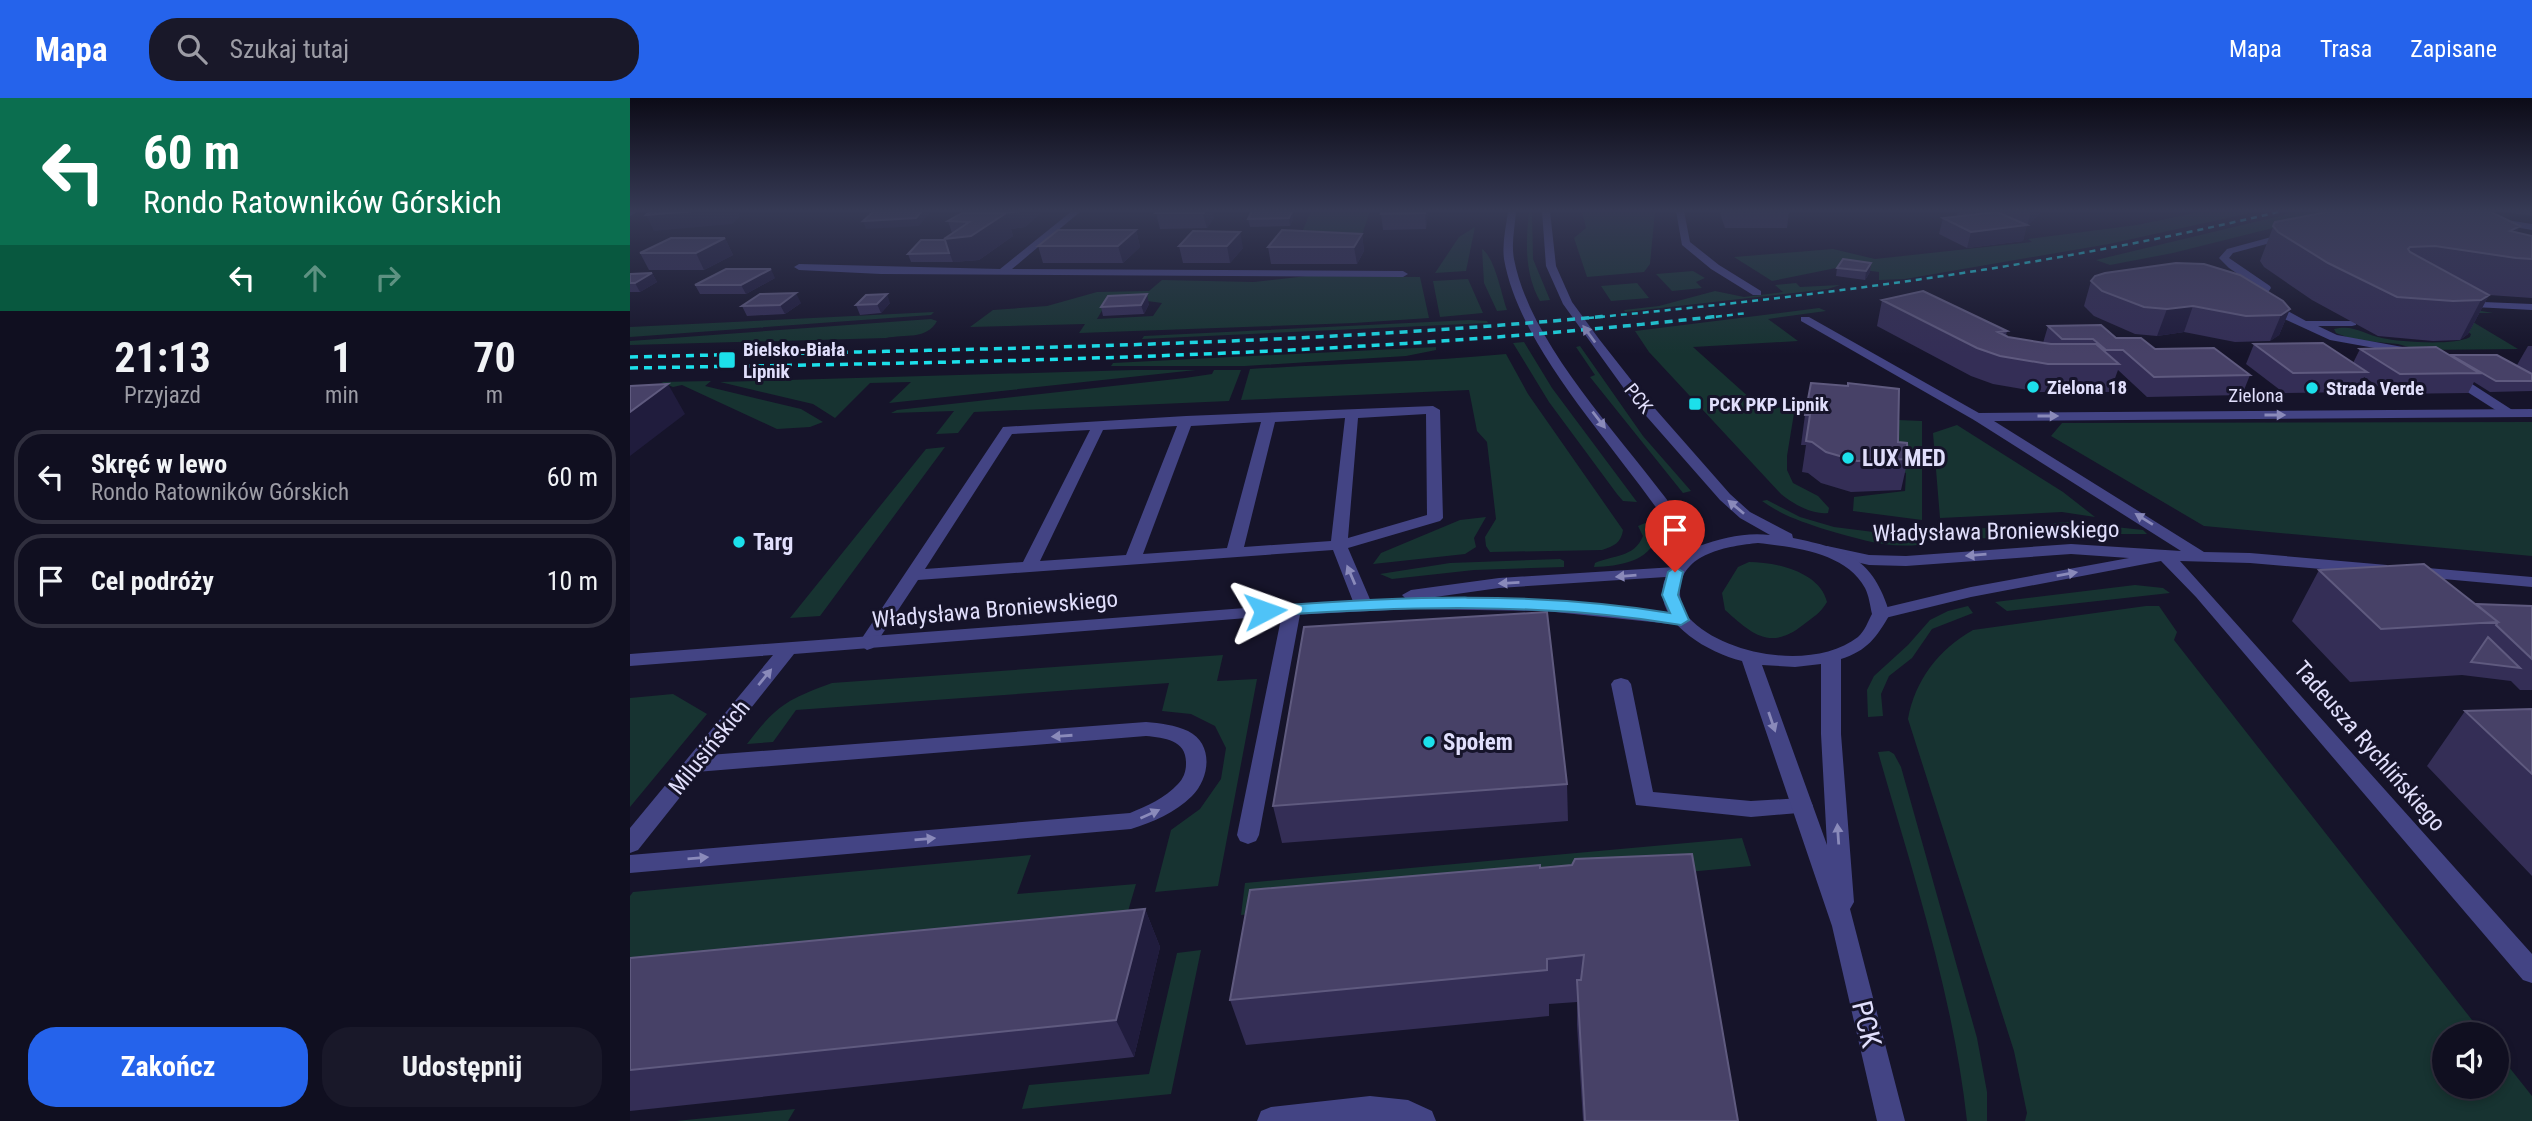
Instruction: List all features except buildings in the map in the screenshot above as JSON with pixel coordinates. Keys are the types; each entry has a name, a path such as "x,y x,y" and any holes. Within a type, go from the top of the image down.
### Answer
{"street":[{"path":"1003,271 1018,259"},
{"name":"PCK","path":"1509,259 1518,293 1547,344 1589,406 1666,507 1695,554"},
{"name":"PCK","path":"1550,259 1567,302 1637,398 1724,497 1745,514 1795,542"},
{"path":"1705,259 1757,293"},
{"path":"2225,259 2266,288 2258,299 2286,316 2347,342 2407,351 2423,358"},
{"path":"799,267 881,271 1403,274"},
{"path":"2444,301 2488,307 2532,307"},
{"name":"Zielona","path":"1805,319 1979,417 2201,557"},
{"path":"2303,323 2353,323"},
{"path":"2445,372 2510,413"},
{"path":"867,644 915,575 1008,430 1433,410 1435,518 1387,534 1339,545 915,575"},
{"name":"Zielona","path":"1979,417 2532,413"},
{"path":"1352,414 1339,545 1363,604"},
{"path":"1234,553 1269,418"},
{"path":"1133,559 1186,420"},
{"path":"1029,566 1099,425"},
{"path":"1758,538 1795,542 1827,551 1854,567 1873,586 1881,614 1866,639 1832,657 1792,662 1750,658 1709,642 1681,620 1670,595 1675,572 1695,554 1723,542 1758,538"},
{"name":"Władysława Broniewskiego","path":"1827,551 1869,561 1906,561 2071,549 2532,582"},
{"name":"Władysława Broniewskiego","path":"1881,614 1971,592 2166,556"},
{"name":"Tadeusza Rychlińskiego","path":"2166,556 2202,593 2532,972"},
{"name":"Władysława Broniewskiego","path":"1363,604 1499,583 1675,572"},
{"name":"Władysława Broniewskiego","path":"630,660 867,644 1363,604 1520,603 1631,612 1681,620"},
{"path":"1248,835 1292,609"},
{"name":"Milusińskich","path":"630,844 788,649"},
{"name":"PCK","path":"1832,657 1831,734 1844,926"},
{"name":"PCK","path":"1750,658 1844,926 1891,1121"},
{"path":"1621,684 1644,799 1751,808 1802,806"},
{"path":"630,864 1131,821 1156,812 1185,790 1197,771 1196,750 1187,739 1171,731 1146,729 696,764"},
{"path":"1271,1121 1376,1110 1414,1116 1422,1121"}],"green space":[{"path":"1445,259 1469,259 1466,271 1435,273"},
{"path":"1483,259 1490,259 1507,310 1497,311 1484,283"},
{"path":"1528,259 1533,259 1550,300 1540,301"},
{"path":"1581,259 1650,259 1644,272 1587,277"},
{"path":"1737,259 2023,259 1905,279 1879,280 1879,272 1841,267 1772,281"},
{"path":"2101,259 2143,259 2110,265 2096,260"},
{"path":"1693,271 1705,278 1696,282 1702,288 1672,291 1656,274"},
{"path":"1307,276 1420,277 1429,318 1079,333 1085,324 970,327 993,310 1047,306 1097,292 1149,291 1162,280 1254,282","holes":["1140,300 1162,303 1153,316 1097,319 1107,302"]},
{"path":"1468,279 1483,313 1440,317 1433,281"},
{"path":"1637,283 1649,298 1611,301 1601,286"},
{"path":"1796,283 1800,287 1840,285 1828,289 1624,310 1659,306 1715,291 1744,297 1783,292 1775,285"},
{"path":"2424,301 2493,313 2458,313 2518,349 2419,350 2398,344 2355,340 2336,333 2334,329 2353,329 2382,338 2414,342 2452,342 2470,337 2471,334 2424,305"},
{"path":"1819,308 1826,311 1768,319 1798,341 1693,347 1761,408 1795,407 1787,470 1793,483 1818,496 1829,508 1828,513 1803,508 1781,494 1649,352 1635,331"},
{"path":"934,312 931,315 630,337 630,327"},
{"path":"931,319 937,321 933,327 921,334 886,338 630,345 630,341"},
{"path":"1470,320 1488,323 1142,339 1144,336"},
{"path":"1524,342 1552,388 1637,502 1623,501 1549,402 1513,343"},
{"path":"1580,346 1643,436 1691,491 1683,493 1590,377 1595,375 1576,347"},
{"path":"1436,347 1436,350 1406,356 1245,366 1111,366 1113,363"},
{"path":"1506,354 1528,394 1623,530 1619,541 1613,545 1602,550 1490,552 1485,537 1496,519 1487,442 1477,431 1469,390 1241,400 1250,369"},
{"path":"1196,370 889,403 911,382 870,383 835,418 813,404 720,382"},
{"path":"1214,370 1241,370 1229,401 974,412 958,433 936,434 954,411 891,413 897,410 1185,378 1212,374"},
{"path":"711,381 705,386 801,409 823,422 810,427 777,429 682,385 673,387 661,382"},
{"path":"1898,420 1922,421 1922,520 1853,511 1854,497 1905,491 1906,473 1898,472"},
{"path":"2532,422 2532,556 2204,526 2051,436 2062,423"},
{"path":"1957,425 2063,492 2095,517 2062,512 1940,518 1933,433"},
{"path":"945,447 820,616 790,618 926,449"},
{"path":"1767,500 1800,517 1834,527 1913,537 1918,545 1883,544 1827,530 1785,515 1762,501"},
{"path":"1486,517 1474,538 1476,547 1465,554 1373,564 1381,553 1460,520"},
{"path":"1650,521 1657,535 1648,551 1641,557 1623,564 1594,567 1595,563 1622,555 1634,548 1643,536 1638,526"},
{"path":"2069,522 2143,530 2147,534 2029,534 1945,542 1939,535 1944,531"},
{"path":"1564,561 1564,567 1474,570 1392,579 1380,574 1450,563"},
{"path":"1749,562 1772,564 1806,576 1816,583 1827,602 1822,610 1791,633 1771,638 1753,632 1725,610 1722,593 1738,567"},
{"path":"2135,585 2163,588 2170,593 2007,611 1995,602"},
{"path":"1968,606 1973,613 1932,629 1912,658 1889,676 1881,694 1883,716 1868,717 1867,690 1874,676 1908,645 1930,620 1948,611"},
{"path":"2159,606 2177,632 2174,640 2474,1022 2432,1022 2432,1099 2509,1099 2509,1067 2532,1096 2532,1121 2025,1121 2027,1113 2014,1051 1908,719 1916,691 1930,667 1949,646 1973,630"},
{"path":"1223,655 1217,681 1257,679 1218,886 1155,892 1171,830 1200,809 1221,779 1226,748 1215,726 1191,714 1162,711 1169,683 796,710 773,742 747,744 766,720 784,705 832,683"},
{"path":"673,694 707,714 630,807 630,698"},
{"path":"1889,751 1894,754 1901,767 1977,1038 1987,1092 1987,1121 1967,1121 1961,1074 1942,981 1878,752"},
{"path":"1742,838 1751,866 1241,915 1245,883"},
{"path":"1031,855 1017,894 1136,884 1124,925 630,973 630,896 633,892"},
{"path":"1201,950 1171,1094 1022,1109 1029,1085 1149,1074 1177,953"},
{"path":"795,1109 788,1121 676,1121"}],"railway":[{"path":"1588,318 1850,289 2048,259"},
{"path":"1705,318 1747,313"},
{"path":"630,357 997,349 1241,340 1607,316"},
{"path":"630,368 1039,360 1312,349 1448,341 1720,316"}],"place":[{"name":"Bielsko-Biała Lipnik","path":"727,360"},
{"name":"Zielona 18","path":"2033,387"},
{"name":"Strada Verde","path":"2312,388"},
{"name":"PCK PKP Lipnik","path":"1695,404"},
{"name":"LUX MED","path":"1848,458"},
{"name":"Targ","path":"739,542"},
{"name":"Społem","path":"1429,742"}],"route":[{"path":"1265,611 1363,604 1520,603 1631,612 1681,620 1670,595 1675,572"}]}
